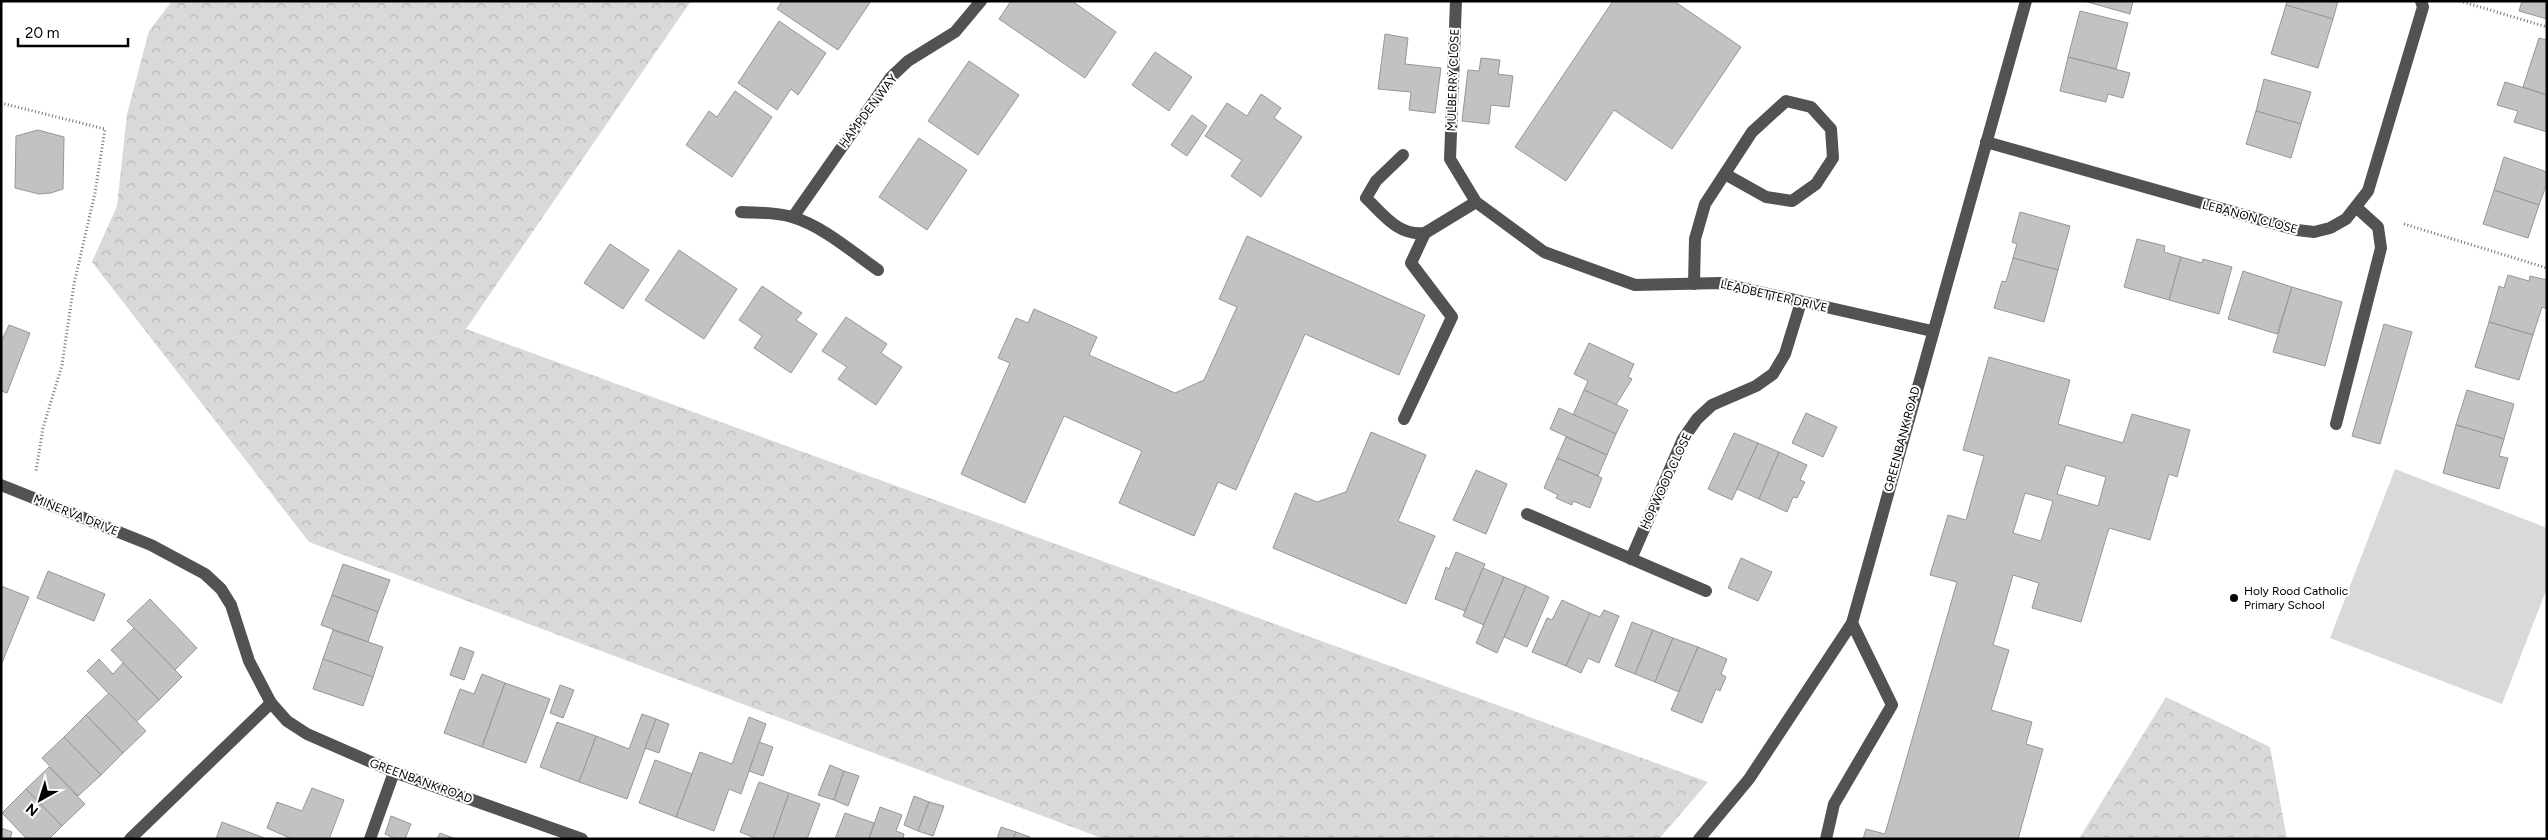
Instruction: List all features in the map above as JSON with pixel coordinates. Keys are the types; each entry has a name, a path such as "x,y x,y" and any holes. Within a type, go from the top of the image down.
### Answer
{"street":[{"name":"HAMPDEN WAY","path":"793,217 891,77 908,61 955,32 981,1"},
{"name":"MULBERRY CLOSE","path":"1450,160 1456,1"},
{"name":"GREENBANK ROAD","path":"1699,839 1749,779 1852,623 1932,331 2026,1"},
{"name":"LEBANON CLOSE","path":"1986,142 2297,230 2314,232 2330,228 2346,219 2357,208 2368,191 2423,7 2421,1"},
{"path":"1694,284 1695,239 1705,204 1724,174 1752,132 1786,102 1811,108 1830,129 1833,158 1816,184 1792,201 1766,197 1724,174"},
{"path":"1403,155 1376,181 1366,198 1400,230 1416,234 1425,233 1476,202"},
{"name":"LEADBETTER DRIVE","path":"1450,160 1476,202 1544,252 1635,285 1720,283 1932,331"},
{"path":"2336,424 2381,248 2378,227 2357,208"},
{"path":"741,212 769,213 793,217 820,231 878,270"},
{"path":"1404,418 1452,317 1411,263 1425,233"},
{"name":"HOPWOOD CLOSE","path":"1631,559 1683,439 1697,419 1712,405 1756,386 1773,374 1785,354 1801,302"},
{"name":"MINERVA DRIVE","path":"1,485 151,545"},
{"path":"1527,514 1706,591"},
{"name":"GREENBANK ROAD","path":"151,545 205,574 221,589 231,605 249,661 271,703 287,721 307,734 394,772 582,839"},
{"path":"1826,839 1834,804 1892,705 1852,623"},
{"path":"130,839 271,703"},
{"path":"370,839 394,772"}],"path":[{"path":"2460,1 2547,27"},
{"path":"1,103 105,129 95,192 74,284 62,365 43,428 38,464 29,496"},
{"path":"2378,227 2402,223 2547,268"}],"green space":[{"path":"172,1 691,1 466,329 1708,782 1659,839 1104,839 309,542 92,262 117,206 127,114 149,31"},
{"path":"2395,469 2547,528 2547,588 2502,704 2330,638"},
{"path":"2166,697 2270,747 2287,839 2079,839"}],"building":[{"path":"782,1 871,1 838,50 777,9"},
{"path":"1011,1 1072,1 1116,32 1085,78 999,19"},
{"path":"1613,1 1674,1 1741,47 1672,149 1614,110 1566,181 1515,147"},
{"path":"2084,1 2133,1 2130,14"},
{"path":"2287,1 2338,1 2333,19 2286,5"},
{"path":"2522,1 2547,1 2547,19 2519,11"},
{"path":"2286,5 2333,19 2318,68 2271,54"},
{"path":"2080,11 2128,23 2116,69 2068,57"},
{"path":"779,21 826,53 798,95 791,89 777,110 738,83"},
{"path":"1385,34 1408,38 1405,64 1441,68 1435,113 1409,110 1411,92 1378,89"},
{"path":"2539,38 2547,40 2547,95 2523,87"},
{"path":"1155,52 1192,77 1169,111 1132,85"},
{"path":"2068,57 2130,73 2123,98 2108,94 2106,102 2060,91"},
{"path":"1481,58 1500,60 1498,74 1513,76 1509,107 1491,105 1489,124 1462,121 1468,70 1479,71"},
{"path":"969,61 1019,95 978,155 928,121"},
{"path":"2264,79 2311,92 2301,124 2256,111"},
{"path":"2505,82 2547,95 2547,132 2514,122 2518,111 2497,105"},
{"path":"735,91 772,117 732,177 686,145 709,111 717,117"},
{"path":"1261,94 1281,108 1274,118 1302,137 1261,197 1231,176 1242,160 1205,136 1227,103 1247,116"},
{"path":"2256,111 2301,124 2291,158 2246,144"},
{"path":"1192,115 1207,126 1187,156 1171,145"},
{"path":"38,130 64,137 63,189 51,193 39,194 15,188 16,136"},
{"path":"919,138 967,170 927,230 879,197"},
{"path":"2504,157 2547,172 2547,183 2539,205 2494,190"},
{"path":"2494,190 2539,205 2528,238 2483,224"},
{"path":"2020,212 2070,226 2058,270 2013,258 2017,244 2012,242"},
{"path":"1247,236 1425,315 1399,375 1305,334 1236,490 1218,482 1194,536 1119,503 1142,451 1064,416 1025,503 961,474 1010,363 998,358 1016,318 1028,323 1034,309 1097,337 1089,355 1175,393 1204,380 1237,307 1219,299"},
{"path":"2137,239 2165,246 2164,252 2181,257 2169,300 2124,287"},
{"path":"610,244 649,270 623,309 584,283"},
{"path":"679,250 737,289 704,339 645,300"},
{"path":"2181,257 2202,263 2203,259 2232,267 2219,314 2169,300"},
{"path":"2013,258 2058,270 2044,322 1994,308 2002,281 2006,282"},
{"path":"2243,271 2292,287 2277,334 2228,319"},
{"path":"2508,275 2529,281 2530,276 2547,280 2547,309 2542,307 2533,335 2489,322 2499,286 2504,288"},
{"path":"762,286 802,313 796,320 817,334 791,373 754,348 762,336 739,320"},
{"path":"2292,287 2342,302 2325,366 2273,352"},
{"path":"846,317 887,344 881,353 902,367 876,405 838,379 847,367 822,351"},
{"path":"2489,322 2533,335 2519,380 2475,367"},
{"path":"2384,324 2412,332 2380,444 2352,436"},
{"path":"9,325 30,333 7,393 1,391 1,342"},
{"path":"1589,343 1634,364 1628,377 1632,379 1616,405 1584,390 1588,381 1574,374"},
{"path":"1989,357 2070,380 2058,424 2123,443 2132,414 2190,430 2177,477 2169,474 2150,540 2109,528 2081,622 2032,608 2039,583 2013,575 1993,645 2009,650 1991,710 2032,722 2026,744 2043,749 2018,839 1863,839 1866,829 1885,834 1957,582 1930,575 1948,515 1966,520 1984,456 1963,450","holes":["2066,465 2106,477 2098,506 2057,494","2025,493 2053,501 2041,541 2013,533"]},
{"path":"1584,390 1628,410 1616,434 1573,415"},
{"path":"2467,390 2514,404 2504,439 2456,425"},
{"path":"1559,408 1616,434 1607,455 1550,429"},
{"path":"1806,413 1837,427 1823,457 1792,443"},
{"path":"2456,425 2504,439 2499,456 2508,458 2499,489 2443,473"},
{"path":"1371,432 1426,455 1398,521 1435,536 1406,604 1273,548 1295,493 1317,502 1346,492"},
{"path":"1734,433 1758,443 1732,500 1708,489"},
{"path":"1566,437 1607,455 1598,476 1557,458"},
{"path":"1758,443 1779,452 1759,499 1737,489"},
{"path":"1779,452 1807,465 1800,480 1805,482 1797,498 1793,497 1787,512 1759,499"},
{"path":"1557,458 1602,478 1590,508 1573,501 1572,505 1556,498 1558,495 1544,488"},
{"path":"1476,470 1507,484 1486,534 1453,520"},
{"path":"1456,552 1485,564 1465,611 1435,599 1446,567 1449,569"},
{"path":"1741,558 1772,572 1758,601 1728,588"},
{"path":"343,564 390,580 378,612 332,595"},
{"path":"1483,568 1504,577 1484,625 1463,616"},
{"path":"48,571 105,594 94,621 37,598"},
{"path":"1504,577 1526,586 1497,653 1476,643"},
{"path":"1,586 29,597 1,665"},
{"path":"1526,586 1549,597 1527,647 1504,637"},
{"path":"332,595 378,612 368,642 321,625"},
{"path":"150,599 197,648 175,670 127,621"},
{"path":"1562,600 1590,613 1566,666 1532,652 1547,618 1552,620"},
{"path":"1604,610 1619,616 1599,663 1588,658 1581,673 1566,666 1590,613 1600,617"},
{"path":"1632,622 1653,630 1635,674 1615,666"},
{"path":"134,628 182,677 159,700 111,650"},
{"path":"333,630 383,647 373,677 323,659"},
{"path":"1653,630 1673,638 1655,682 1635,674"},
{"path":"1673,638 1698,647 1679,692 1655,682"},
{"path":"460,647 474,652 464,680 450,675"},
{"path":"1698,647 1727,659 1721,674 1726,677 1720,691 1716,689 1702,723 1671,710"},
{"path":"99,659 113,674 123,663 159,700 136,722 87,671"},
{"path":"323,659 373,677 363,706 313,689"},
{"path":"482,674 505,683 482,747 444,733 460,689 474,694"},
{"path":"505,683 550,699 526,763 482,747"},
{"path":"560,685 574,690 563,718 550,713"},
{"path":"109,693 146,731 123,753 86,715"},
{"path":"642,714 656,719 627,799 579,782 596,736 629,749"},
{"path":"86,715 123,753 101,775 64,737"},
{"path":"749,717 766,724 741,794 729,789 714,831 676,817 700,752 732,764"},
{"path":"656,719 669,724 659,753 645,748"},
{"path":"557,722 596,736 579,782 540,767"},
{"path":"64,737 101,775 78,796 42,758"},
{"path":"759,742 773,747 763,776 749,771"},
{"path":"655,760 692,774 676,817 639,803"},
{"path":"830,765 844,771 834,800 818,795"},
{"path":"49,767 85,804 62,826 26,789"},
{"path":"844,771 859,776 848,806 834,800"},
{"path":"759,782 789,793 773,839 758,839 740,832"},
{"path":"312,788 344,800 329,839 292,839 267,828 277,802 302,811"},
{"path":"26,789 62,826 49,839 27,839 2,813"},
{"path":"789,793 820,804 807,839 773,839"},
{"path":"914,796 929,802 918,831 904,825"},
{"path":"929,802 944,806 933,836 918,831"},
{"path":"880,807 902,815 896,831 904,834 903,839 869,839"},
{"path":"845,813 874,823 869,839 835,839"},
{"path":"391,816 411,824 405,839 396,839 385,834"},
{"path":"222,822 267,839 216,839"},
{"path":"1001,827 1016,832 1013,839 997,839"},
{"path":"1,828 12,832 10,839 1,839"},
{"path":"1016,832 1030,837 1029,839 1013,839"},
{"path":"440,833 456,839 437,839"}],"place":[{"name":"Holy Rood Catholic Primary School","path":"2234,598"}]}
